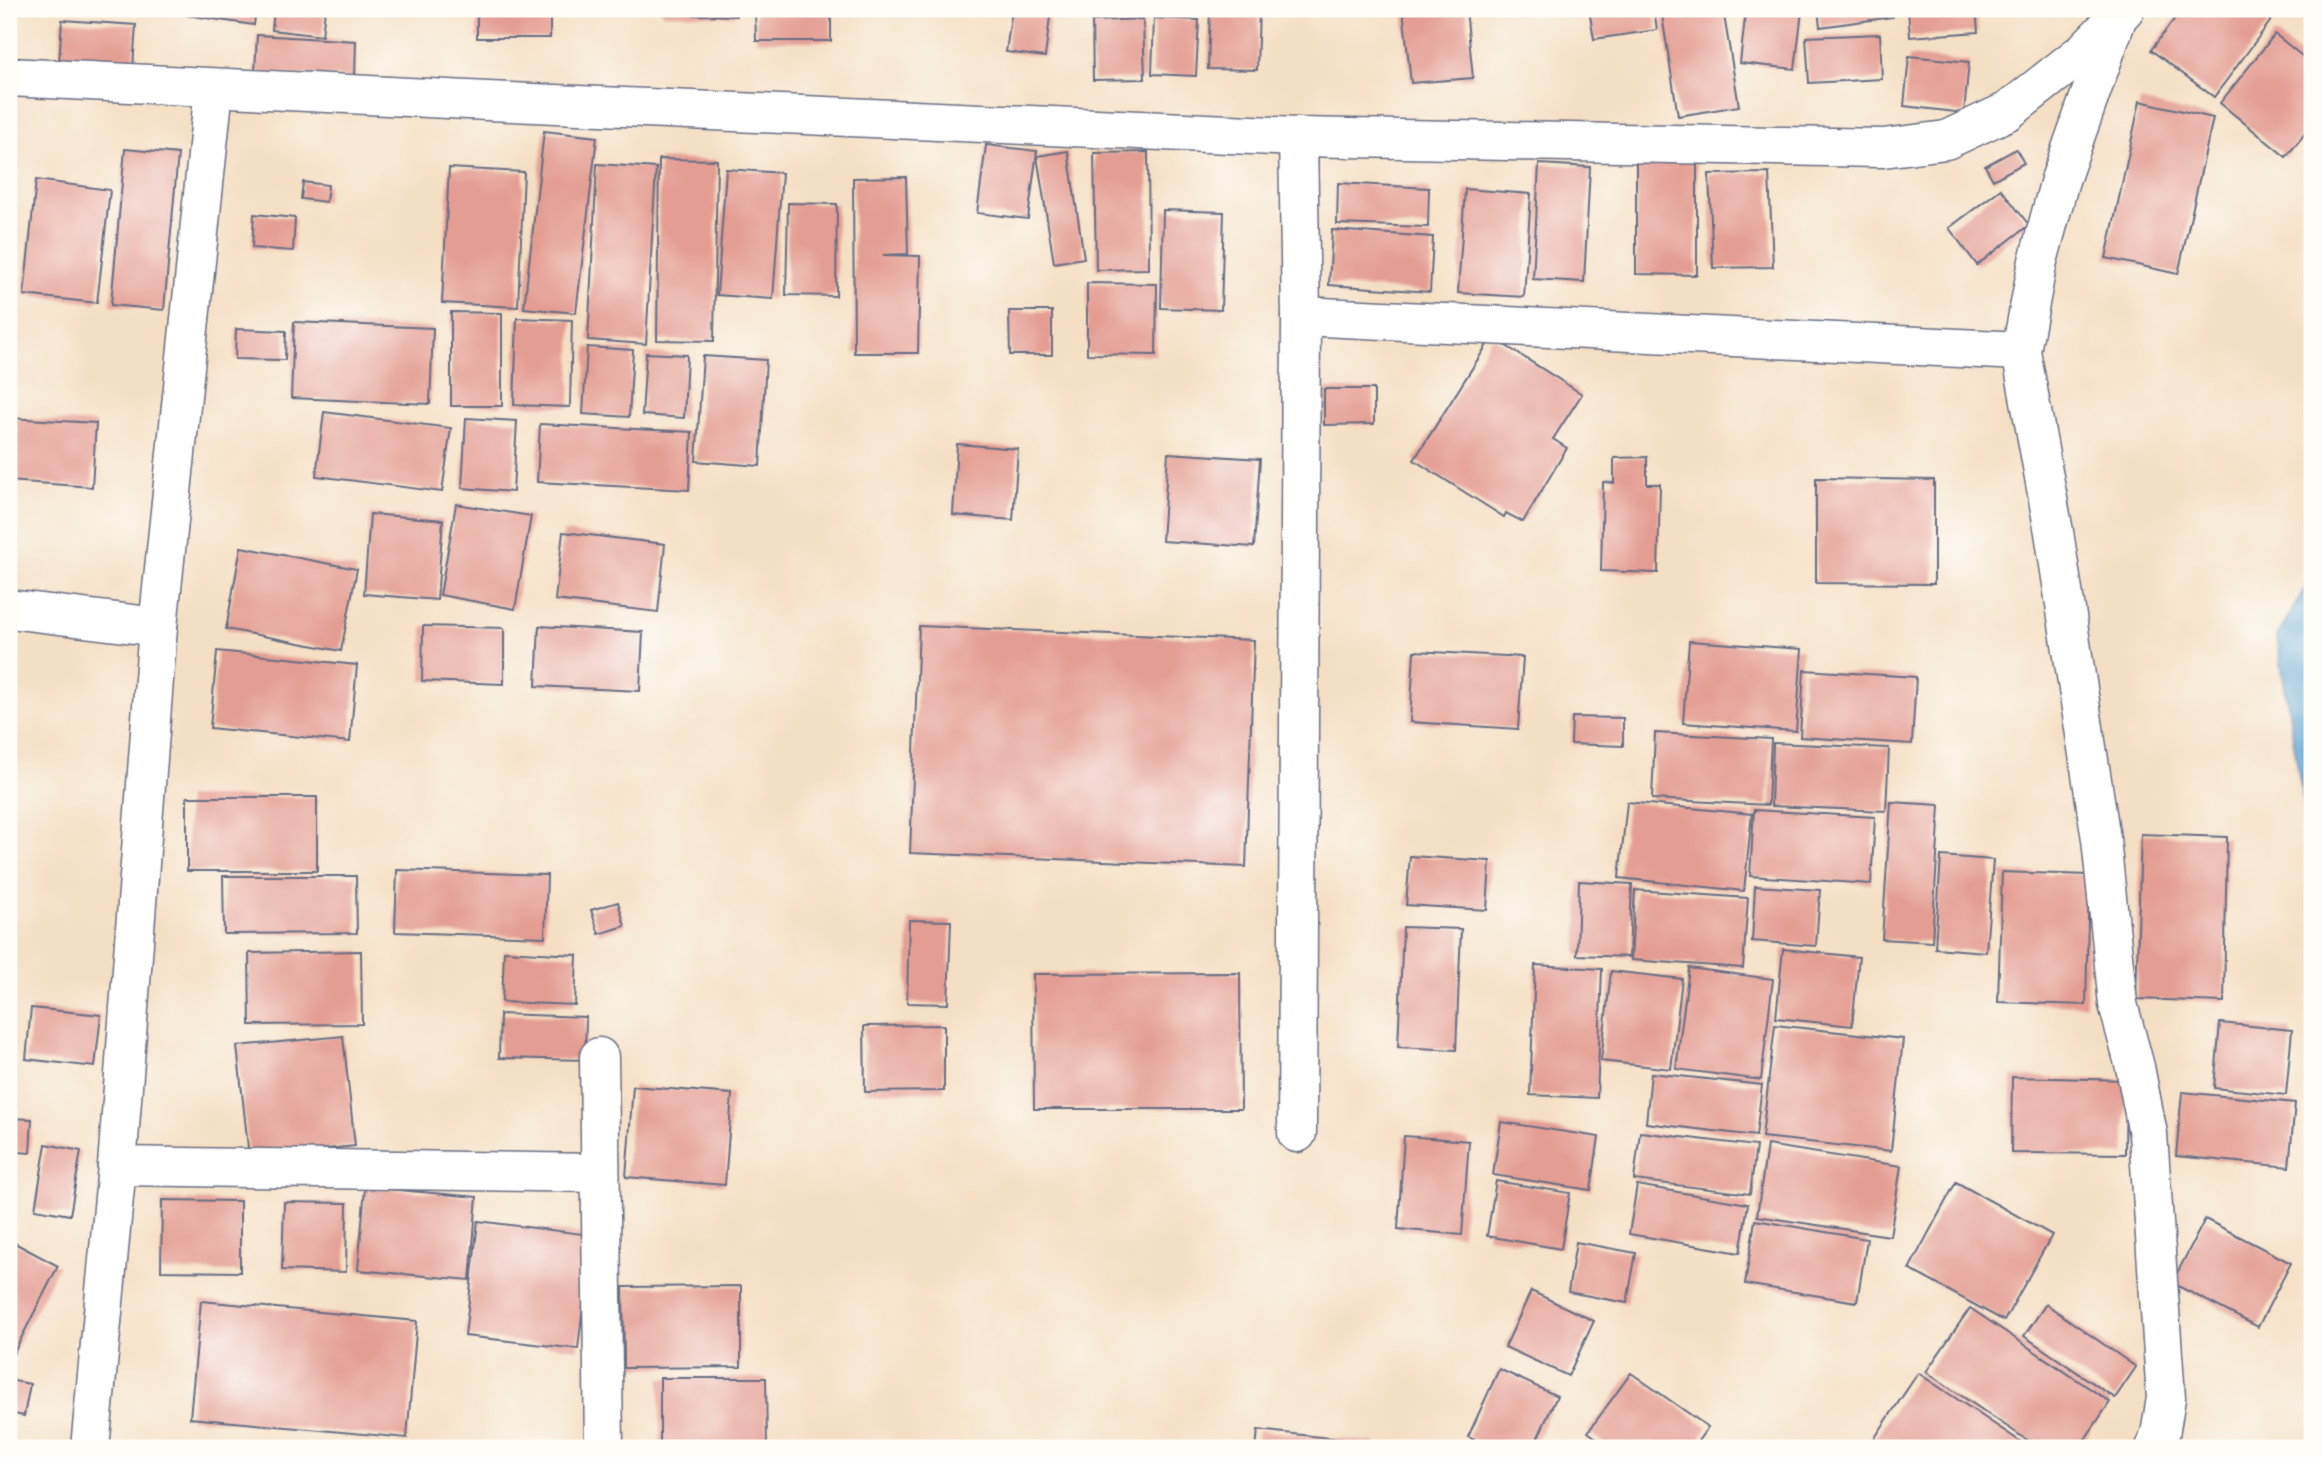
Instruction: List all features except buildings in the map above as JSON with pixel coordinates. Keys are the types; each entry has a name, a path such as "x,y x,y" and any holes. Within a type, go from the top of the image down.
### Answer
{"street":[{"path":"9,77 214,89 1298,137 1883,148 1947,140 2008,111 2083,52 2121,12"},
{"path":"2121,12 2060,180 2038,261 2021,351 2054,532 2101,839 2119,1004 2136,1067 2148,1134 2166,1398 2155,1448"},
{"path":"90,1448 117,1166 158,627 214,89"},
{"path":"1297,1133 1301,316 1298,137"},
{"path":"1301,316 2021,351"},
{"path":"9,609 158,627"},
{"path":"599,1057 604,1448"},
{"path":"117,1166 599,1173"}],"water":[{"path":"2312,576 2312,857 2277,637"}]}
